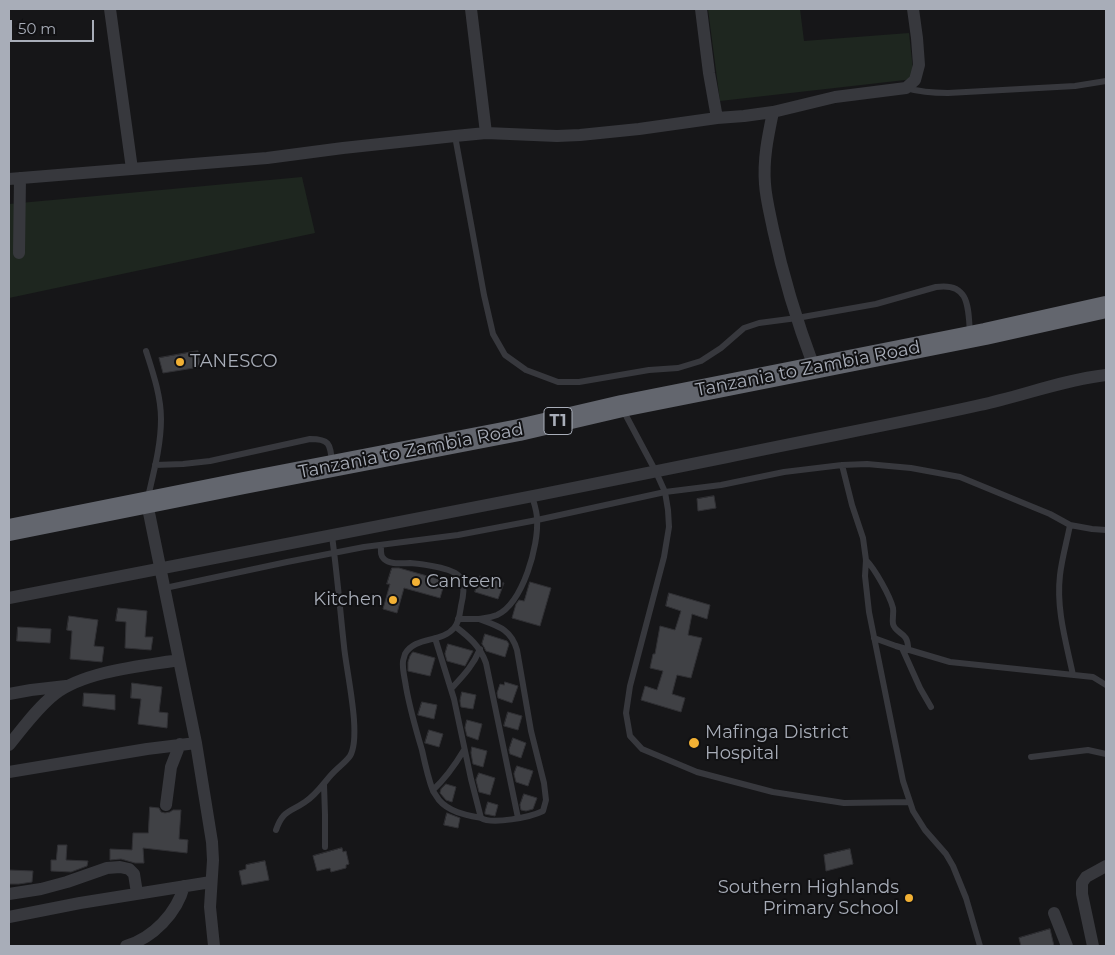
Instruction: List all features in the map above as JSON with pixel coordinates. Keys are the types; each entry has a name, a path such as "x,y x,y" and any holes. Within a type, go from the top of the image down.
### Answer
{"highway":[{"name":"Tanzania to Zambia Road","path":"9,530 519,430 622,406 1106,308"}],"street":[{"path":"110,9 132,169"},
{"path":"471,9 486,133"},
{"path":"701,9 717,118"},
{"path":"19,253 14,179 267,158 486,133 580,135 773,112 835,97 906,88 915,80 919,65 913,9"},
{"path":"773,112 764,166 765,185 777,249 814,368"},
{"path":"9,598 656,472 982,405 1045,388 1106,375"},
{"path":"147,502 196,742 212,842 213,860 210,907 214,946"},
{"path":"9,694 66,686 92,676 180,660"},
{"path":"9,745 43,704 66,686"},
{"path":"9,772 196,742"},
{"path":"166,805 171,767 180,744"},
{"path":"1093,946 1082,894 1082,883 1086,877 1106,866"},
{"path":"9,894 41,889 107,868 120,867 129,869 134,874 137,893"},
{"path":"9,917 80,902 211,882"},
{"path":"126,946 152,933 168,916 182,896 184,886"},
{"path":"1054,913 1067,946"}],"lane":[{"path":"906,88 917,92 939,93 1075,86 1106,81"},
{"path":"455,136 484,295 494,334 505,355 526,370 558,382 579,382 649,370 678,368 701,362 744,328 759,323 876,304 936,287 946,286 955,287 961,291 968,306 970,337"},
{"path":"146,351 157,389 161,418 159,442 147,502"},
{"path":"622,406 665,492 669,527 664,557 630,686 626,712 630,736 642,749 688,769 773,792 844,804 910,802"},
{"path":"155,465 184,464 210,460 310,439 322,439 328,444 333,466"},
{"path":"165,588 334,553 538,520 665,492 730,483 784,472 842,465 867,464 911,468 960,477 1050,514 1070,525 1106,530"},
{"path":"842,465 862,538 866,560 865,576 868,603 903,782 913,811 953,866 966,898 980,946"},
{"path":"458,619 479,619 497,615 508,606 521,588 530,569 537,535 538,520 532,496"},
{"path":"1070,525 1060,575 1059,594 1061,623 1073,675"},
{"path":"276,830 285,813 305,802 345,762 351,755 354,745 352,699 344,648 332,536"},
{"path":"381,545 381,555 384,559 391,562 446,569 460,575 462,579 464,590 456,627 450,632 412,646 405,653 403,661 408,698 433,790 439,800 448,808 487,821 535,815 543,811 546,800 544,783 531,731 517,650 514,640 503,630 479,619"},
{"path":"866,560 873,567 892,603 894,610 893,624 905,636 909,644 905,649"},
{"path":"456,627 476,644 486,662 518,818"},
{"path":"435,638 457,711 464,750 481,818"},
{"path":"874,638 950,662 1093,677 1106,684"},
{"path":"451,689 472,666 480,649"},
{"path":"905,649 920,688 931,707"},
{"path":"433,790 455,766 464,750"},
{"path":"1031,756 1088,750 1106,754"},
{"path":"324,784 326,815 325,847"}],"shaded area":[{"path":"708,9 800,9 804,41 909,33 914,79 720,101"},
{"path":"302,177 315,233 9,298 9,204"}],"building":[{"name":"TANESCO","path":"198,351 200,367 163,373 159,358"},
{"path":"714,496 716,508 698,511 697,499"},
{"name":"Canteen","path":"392,568 399,568 445,581 440,598 404,588 397,613 383,609"},
{"path":"480,576 504,583 498,599 475,592"},
{"path":"530,582 551,588 540,626 512,618 516,604 519,600 524,601"},
{"path":"669,593 710,605 707,619 692,614 688,635 702,638 691,678 677,675 672,694 685,698 681,712 641,700 645,686 657,690 663,671 650,668 653,654 655,654 660,626 675,630 681,611 666,606"},
{"path":"118,608 147,611 145,637 153,637 151,650 125,648 126,622 116,621"},
{"path":"69,616 98,620 94,646 104,647 102,662 70,659 72,631 67,630"},
{"path":"18,627 51,629 50,643 17,641"},
{"path":"485,634 507,641 509,644 505,657 486,651 482,644"},
{"path":"448,644 473,651 465,666 447,661 445,654"},
{"path":"413,652 435,658 430,676 408,671 408,662"},
{"path":"505,682 518,686 512,703 498,698 497,693 500,684 504,685"},
{"path":"132,683 162,687 159,712 168,713 167,728 138,724 141,699 131,698"},
{"path":"462,692 476,695 473,709 461,707"},
{"path":"84,693 115,695 115,710 83,706"},
{"path":"422,702 437,705 434,719 418,715"},
{"path":"508,712 522,716 518,730 504,726"},
{"path":"467,720 482,724 478,740 467,736 465,728"},
{"path":"429,730 443,734 439,747 425,743"},
{"path":"513,738 526,743 521,758 510,754 509,750"},
{"path":"472,747 487,751 483,767 473,764"},
{"path":"517,766 533,771 528,786 516,782 514,774"},
{"path":"479,773 495,778 490,795 479,792 476,780"},
{"path":"446,784 456,787 452,802 446,800 440,793"},
{"path":"524,794 537,798 533,809 521,810 520,805"},
{"path":"488,802 498,805 495,816 485,814"},
{"path":"150,807 159,808 161,812 165,813 181,810 179,839 188,840 187,853 143,848 144,863 135,863 121,859 110,860 110,849 132,850 133,833 148,833"},
{"path":"447,813 460,818 458,828 444,825"},
{"path":"58,845 67,845 66,860 88,861 87,866 71,872 51,871 51,860 56,860"},
{"path":"342,848 343,852 346,851 349,864 346,865 346,868 331,872 330,868 317,871 313,856"},
{"path":"850,849 853,864 826,871 824,855"},
{"path":"265,861 269,880 242,885 239,871 246,869 246,865"},
{"path":"9,870 33,871 32,882 9,884"},
{"path":"1050,929 1054,946 1021,946 1019,938"}],"place":[{"name":"TANESCO","path":"180,362"},
{"name":"Canteen","path":"416,582"},
{"name":"Kitchen","path":"393,600"},
{"name":"Mafinga District Hospital","path":"694,743"},
{"name":"Southern Highlands Primary School","path":"909,898"}]}
